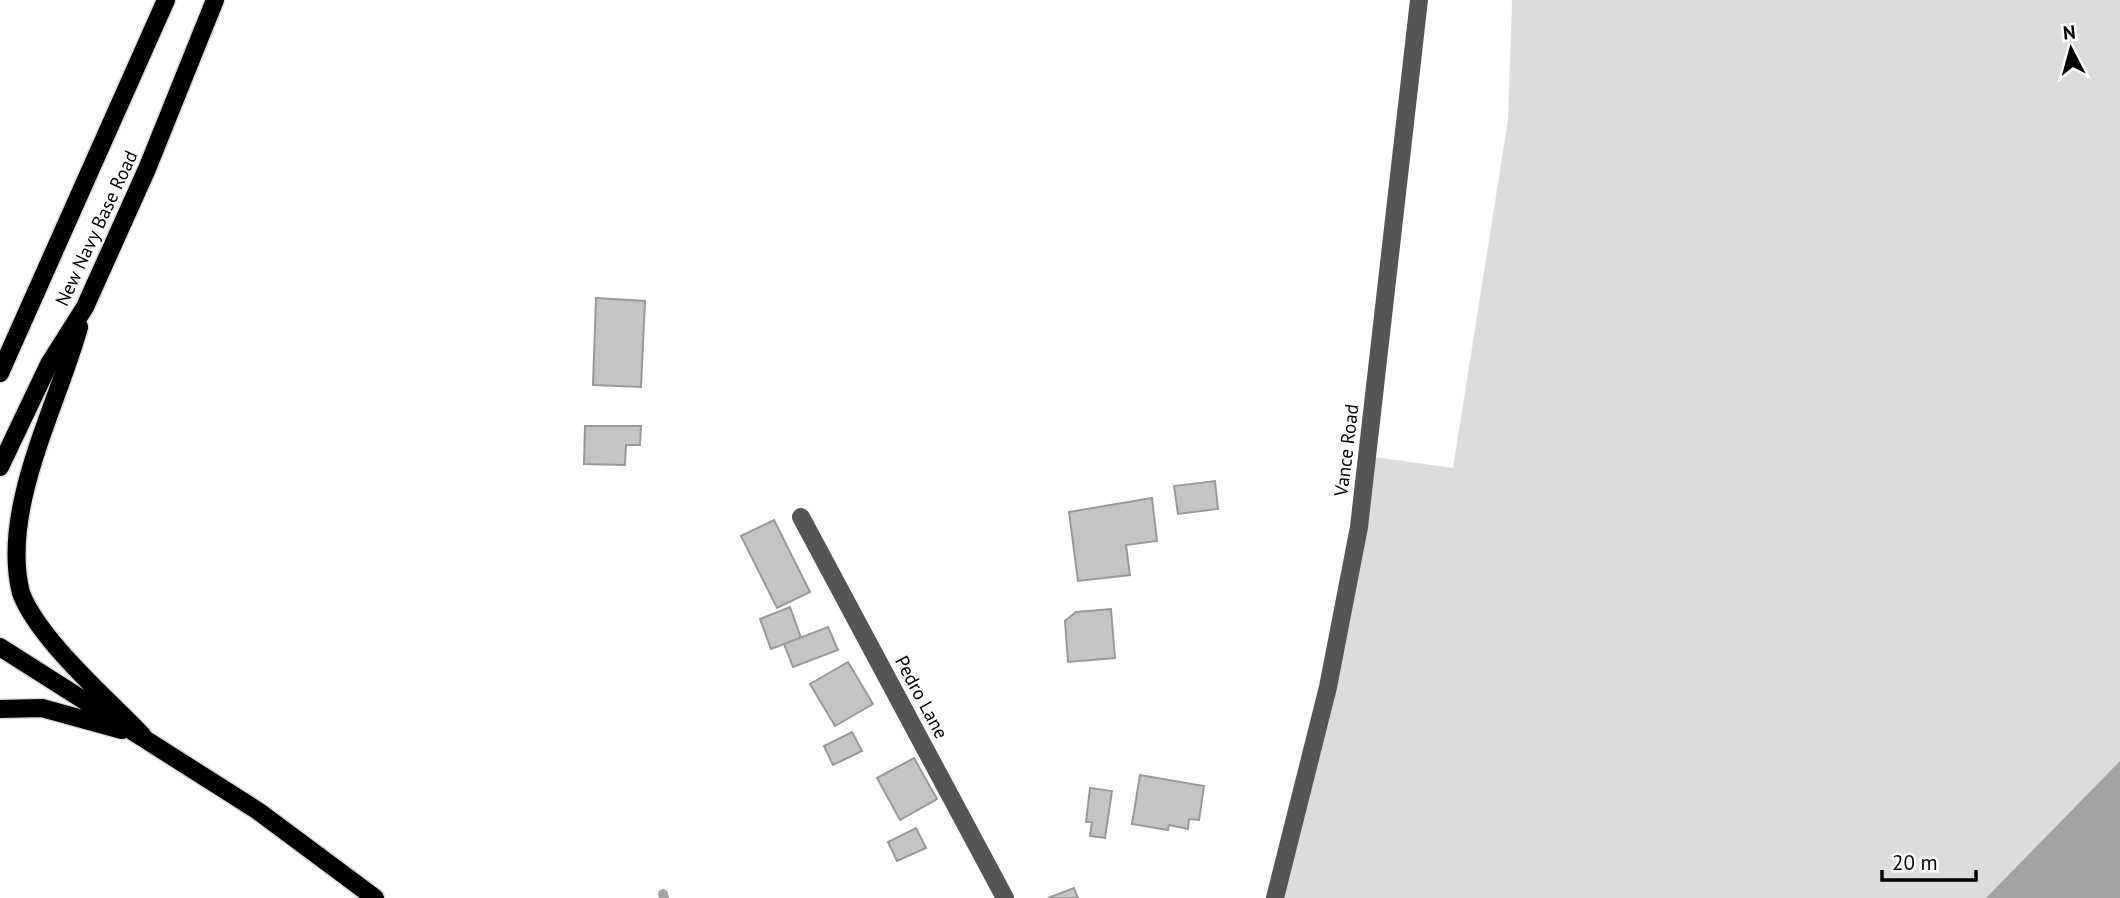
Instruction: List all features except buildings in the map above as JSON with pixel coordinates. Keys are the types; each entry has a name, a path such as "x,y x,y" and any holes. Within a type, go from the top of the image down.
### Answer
{"main road":[{"name":"New Navy Base Road","path":"0,373 166,0"},
{"name":"New Navy Base Road","path":"0,467 49,364 85,307 147,169 215,0"},
{"path":"85,307 68,366 19,492 13,546 22,593 48,636 142,736"},
{"path":"0,647 258,811 375,898"},
{"path":"0,709 42,708 142,736"}],"street":[{"name":"Vance Road","path":"1275,898 1328,687 1359,527 1419,0"},
{"name":"Pedro Lane","path":"801,517 1005,898"}],"shaded area":[{"path":"1512,0 2120,0 2120,898 1275,898 1359,527 1367,456 1453,468 1508,120"},
{"path":"2120,761 2120,898 1986,898"}],"waterway":[{"path":"663,894 664,898"}]}
